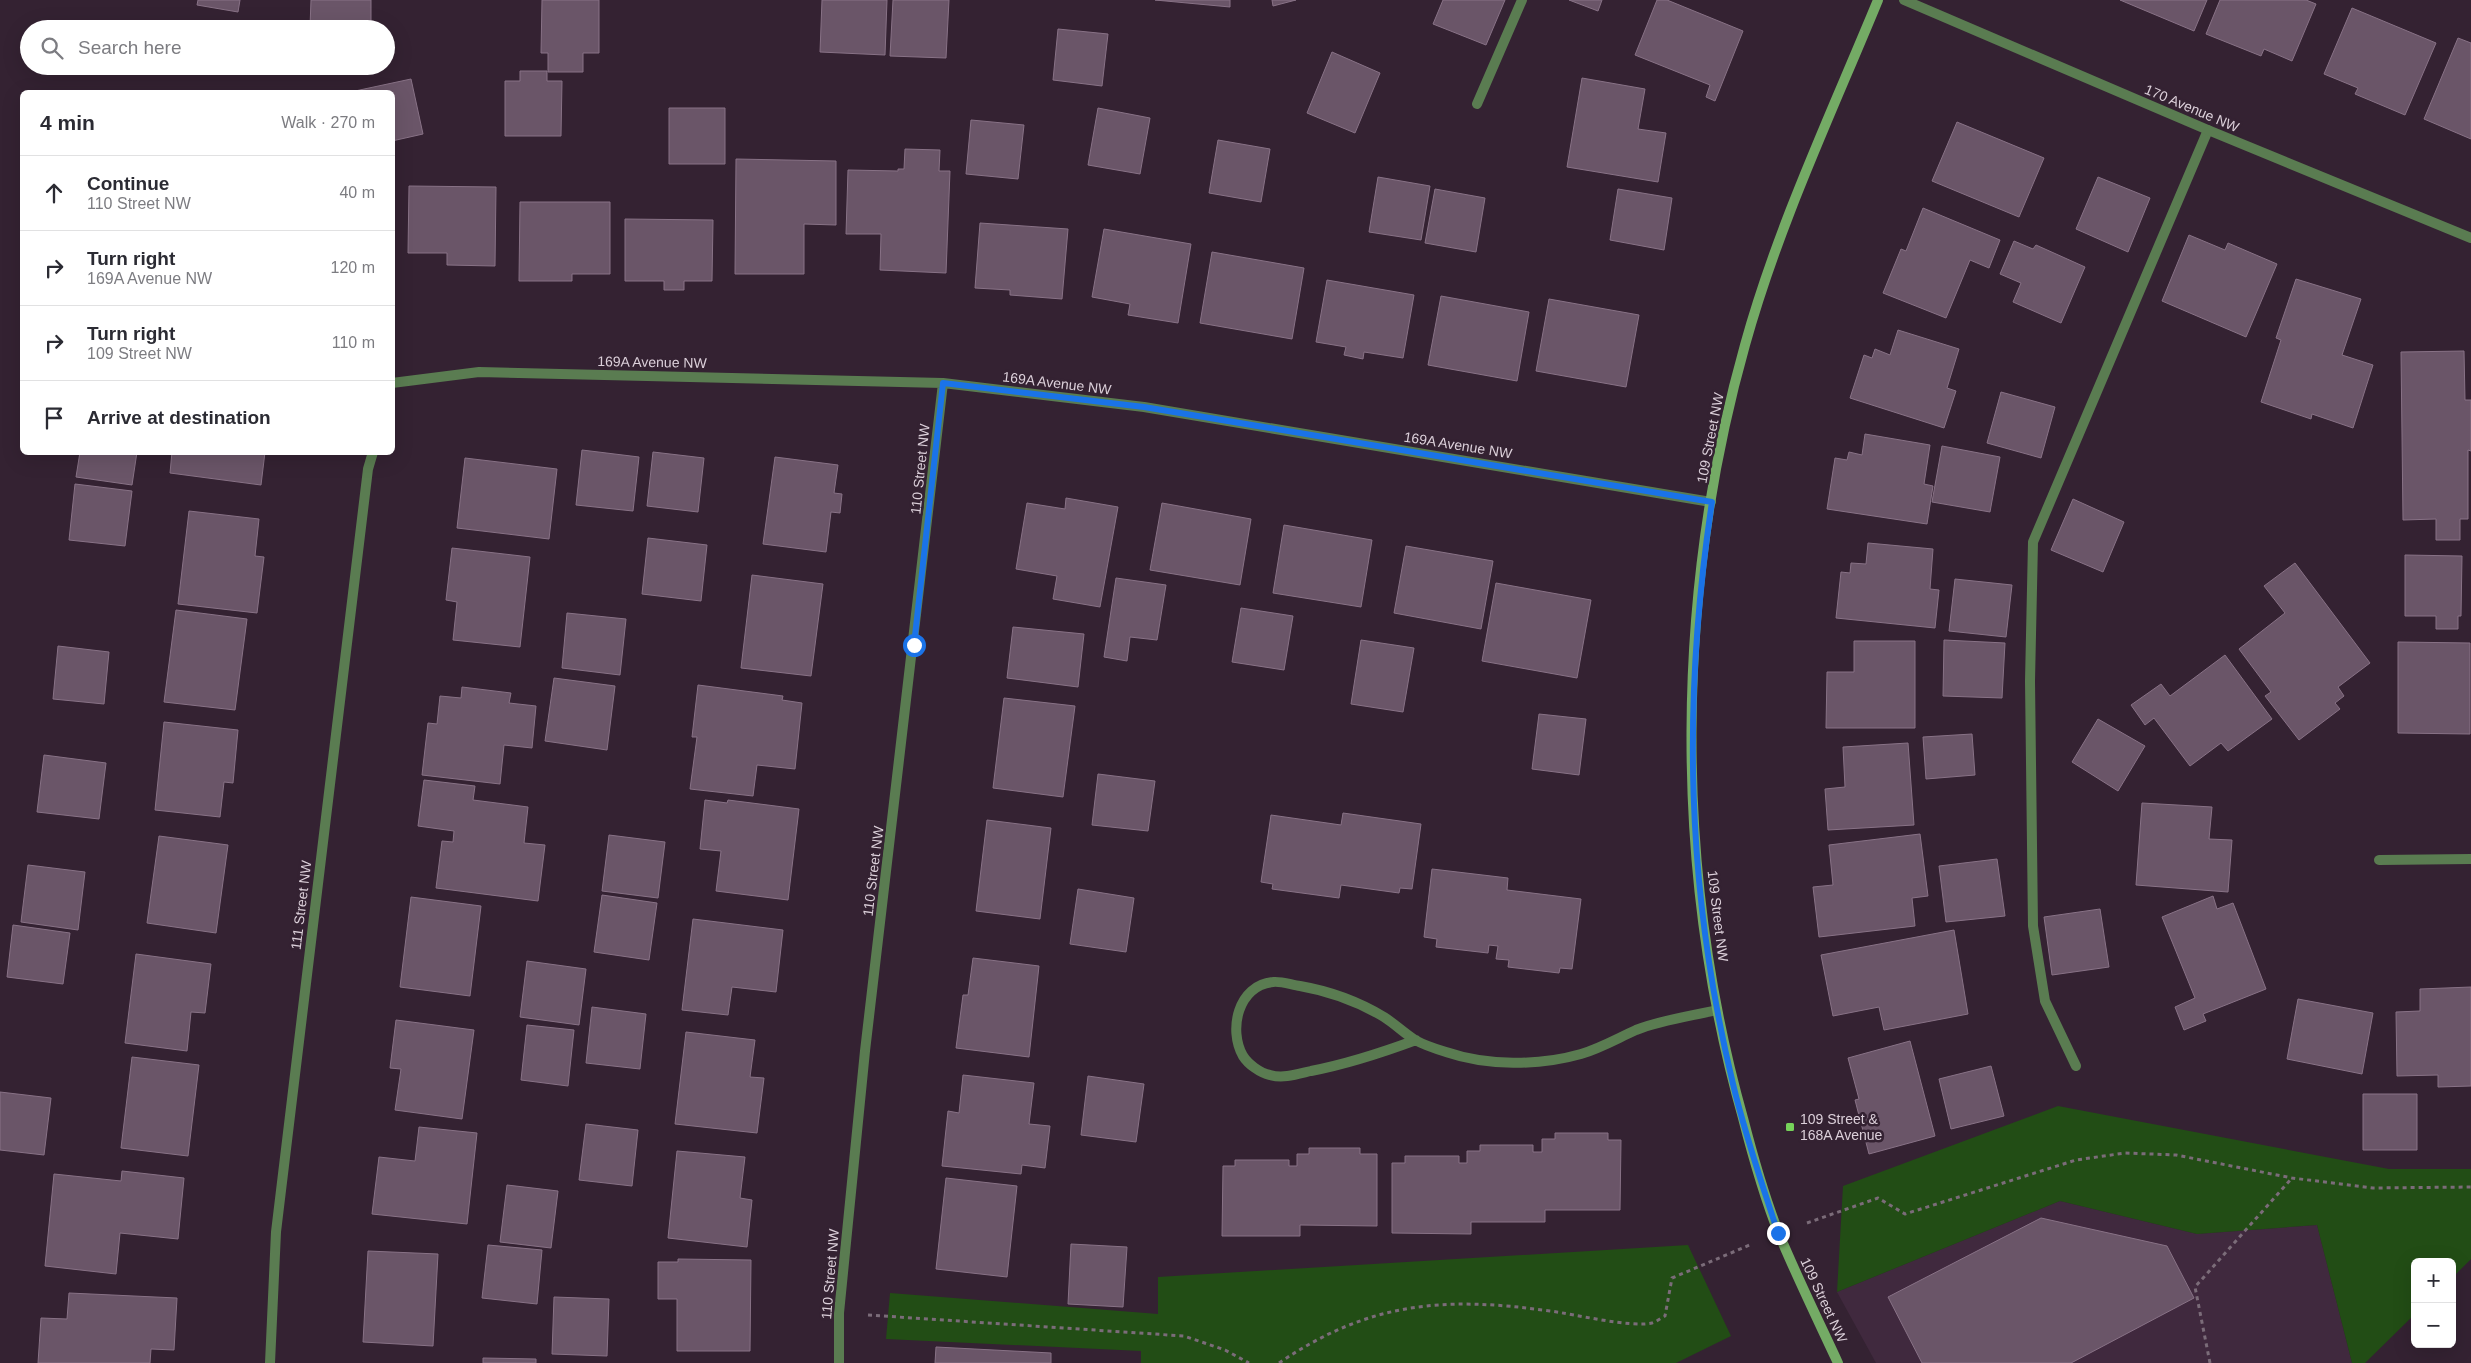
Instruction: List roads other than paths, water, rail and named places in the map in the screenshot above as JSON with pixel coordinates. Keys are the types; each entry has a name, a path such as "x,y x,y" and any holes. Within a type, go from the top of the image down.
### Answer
{"street":[{"path":"1477,104 1522,0"},
{"name":"109 Street NW","path":"1838,1363 1778,1233 1738,1104 1717,1010 1701,911 1693,812 1692,712 1701,572 1726,424 1744,346 1771,259 1878,0"},
{"name":"170 Avenue NW","path":"1904,0 2208,130 2471,238"},
{"path":"2076,1066 2045,1001 2033,926 2030,681 2032,542 2208,130"},
{"name":"169A Avenue NW","path":"395,383 479,372 943,383 1144,407 1712,502"},
{"name":"110 Street NW","path":"839,1363 839,1313 865,1051 943,383"},
{"name":"111 Street NW","path":"270,1363 276,1232 366,489 372,455"},
{"path":"2379,860 2471,859"},
{"path":"1416,1040 1353,1063 1284,1077 1269,1075 1256,1068 1244,1058 1237,1045 1234,1030 1237,1013 1245,999 1257,988 1273,982 1311,988 1348,999 1384,1017 1416,1040 1448,1053 1483,1060 1518,1063 1580,1054 1610,1044 1638,1030 1717,1010"}],"place":[{"name":"109 Street & 168A Avenue","path":"1790,1127"}]}
